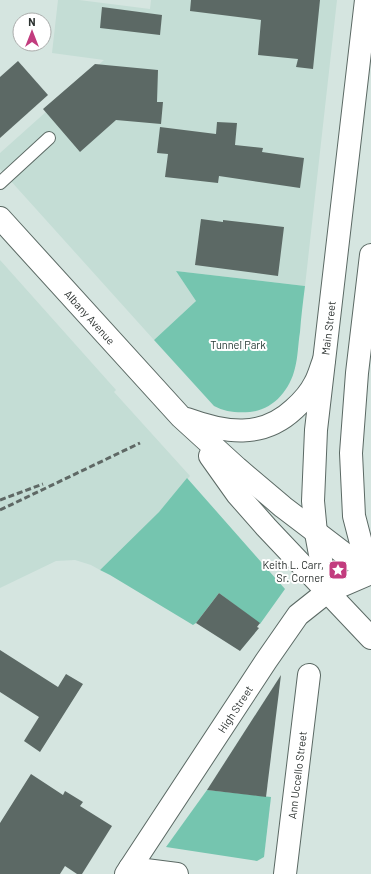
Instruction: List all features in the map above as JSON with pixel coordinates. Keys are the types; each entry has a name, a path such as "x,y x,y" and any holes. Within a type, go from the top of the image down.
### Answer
{"main road":[{"name":"Main Street","path":"327,592 316,533 313,501 314,460 316,430 366,0"},
{"name":"Albany Avenue","path":"0,218 181,417 236,468 283,507 371,574"},
{"path":"371,255 356,386 351,452 354,516 371,574"},
{"path":"181,417 206,426 228,430 246,431 263,428 279,421 305,399 316,383 324,360"},
{"name":"Albany Avenue","path":"181,417 237,494 327,592"},
{"name":"High Street","path":"128,871 298,616 327,592 371,574"},
{"path":"327,592 371,638"},
{"name":"Ann Uccello Street","path":"285,874 309,675"},
{"path":"128,871 177,874"}],"lane":[{"path":"0,183 49,138"}],"shaded area":[{"path":"58,0 79,0 150,9 151,0 337,0 305,286 176,271 196,301 154,340 0,169 0,153 104,60 52,53"},
{"path":"0,260 116,390 114,392 190,476 159,512 100,570 91,565 75,560 56,561 0,588"}],"green space":[{"name":"Tunnel Park","path":"176,271 305,286 293,376 285,391 273,403 250,412 227,411 214,406 154,340 196,301"},
{"path":"187,478 285,589 260,624 219,593 193,625 100,570 159,512"},
{"path":"207,790 271,797 264,857 257,861 166,847"}],"building":[{"path":"191,0 320,0 313,69 296,67 298,59 258,55 261,20 190,11"},
{"path":"102,7 162,15 160,35 100,28"},
{"path":"18,61 48,95 0,138 0,77"},
{"path":"95,64 158,70 157,102 163,102 161,124 116,120 80,152 43,109"},
{"path":"217,122 237,123 235,145 263,148 262,152 304,158 300,188 219,176 218,183 165,177 168,154 157,153 160,127 216,134"},
{"path":"201,219 284,227 278,276 195,265"},
{"path":"219,593 260,623 257,627 259,628 240,651 196,623"},
{"path":"0,650 58,687 66,674 83,684 40,752 24,741 39,717 0,692"},
{"path":"281,675 266,797 207,790"},
{"path":"31,774 63,795 65,791 83,802 80,806 112,826 82,874 77,874 65,866 60,874 0,874 0,823"}],"railway":[{"path":"0,510 140,443"},
{"path":"0,500 43,484"}],"place":[{"name":"Keith L. Carr, Sr. Corner","path":"338,570"}]}
